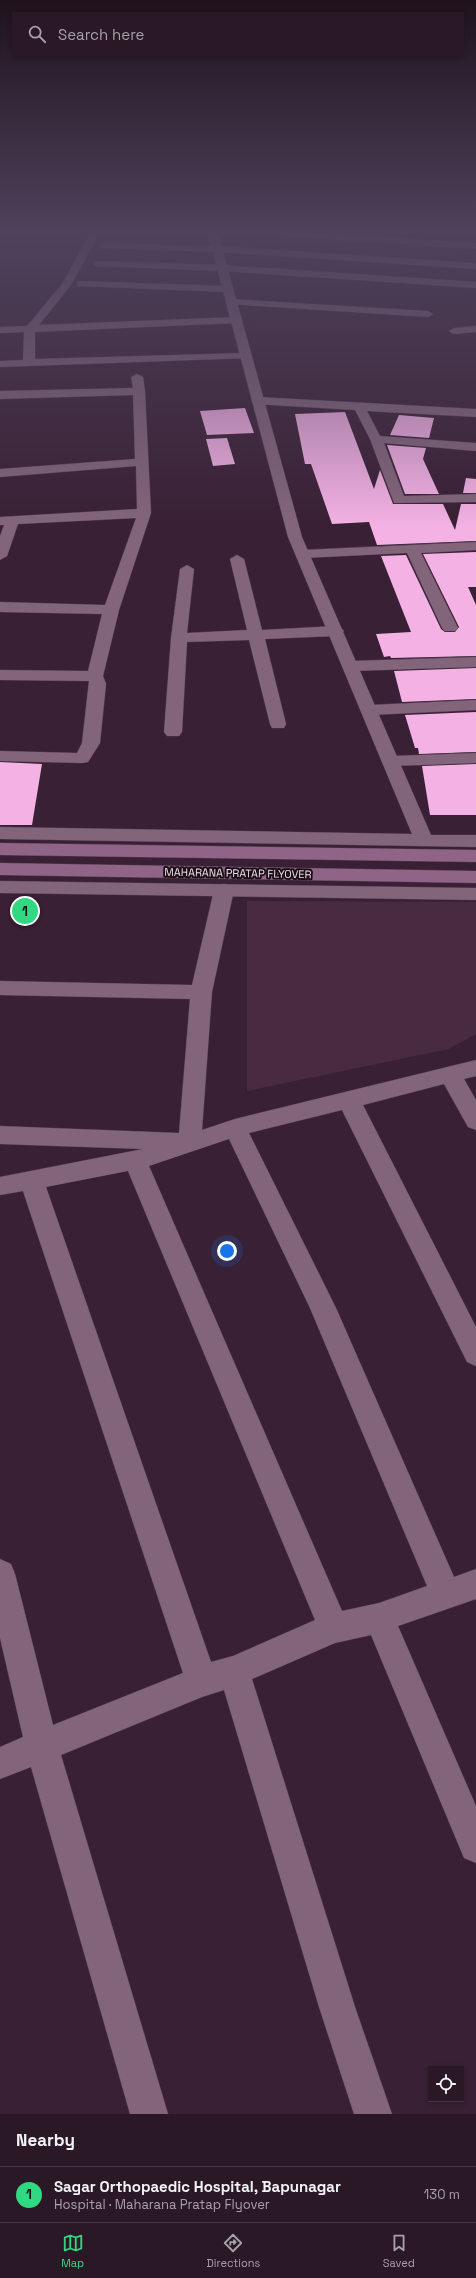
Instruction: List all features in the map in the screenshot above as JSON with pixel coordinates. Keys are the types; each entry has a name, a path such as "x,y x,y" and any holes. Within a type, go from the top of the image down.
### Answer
{"main road":[{"name":"MAHARANA PRATAP FLYOVER","path":"0,850 476,856"},
{"name":"MAHARANA PRATAP FLYOVER","path":"0,869 476,877"}],"street":[{"path":"29,363 30,329"},
{"path":"0,330 38,329"},
{"path":"238,329 295,537 352,666 424,840"},
{"path":"454,331 476,330"},
{"path":"0,364 246,356"},
{"path":"0,756 82,758 91,744 98,684 95,676 111,610 144,513 139,391 133,360"},
{"path":"0,395 139,391"},
{"path":"258,401 476,413"},
{"path":"359,406 376,439 399,500 476,498"},
{"path":"376,439 476,447"},
{"path":"0,473 142,462"},
{"path":"0,556 6,521 144,513"},
{"path":"303,554 476,546"},
{"path":"414,550 450,628"},
{"path":"236,559 278,724"},
{"path":"173,732 179,638 187,569"},
{"path":"0,607 111,610"},
{"path":"179,638 336,631"},
{"path":"352,666 476,662"},
{"path":"0,675 95,676"},
{"path":"370,710 476,705"},
{"path":"392,761 476,758"},
{"path":"0,833 476,841"},
{"path":"0,887 476,894"},
{"path":"190,1142 201,992 224,890"},
{"path":"0,988 201,992"},
{"path":"0,1186 135,1161 235,1128 476,1068"},
{"path":"450,1074 476,1121"},
{"path":"349,1100 476,1354"},
{"path":"235,1128 323,1308 446,1594"},
{"path":"0,1135 190,1142"},
{"path":"135,1161 334,1628"},
{"path":"32,1179 202,1682"},
{"path":"0,1574 42,1747 149,2114"},
{"path":"0,1763 202,1682 234,1672 334,1628 379,1618 476,1584"},
{"path":"379,1618 476,1846"},
{"path":"234,1672 337,2007 373,2114"}],"shaded area":[{"path":"247,901 476,902 476,1034 449,1049 247,1091"}],"building":[{"path":"245,408 254,433 207,435 200,411"},
{"path":"345,412 374,489 380,470 393,504 443,504 455,530 461,504 476,504 476,541 377,545 369,522 332,524 311,464 305,464 295,414"},
{"path":"399,415 434,418 429,438 390,435"},
{"path":"227,438 235,464 213,466 206,439"},
{"path":"387,445 426,448 423,459 439,494 405,494"},
{"path":"466,478 476,479 476,493 463,493"},
{"path":"476,552 476,587 468,587 476,605 476,656 384,657 376,634 411,632 381,556 406,555 441,629 445,632 455,632 459,627 423,554"},
{"path":"476,668 476,699 402,702 394,671"},
{"path":"476,712 476,752 419,754 418,748 415,748 405,715"},
{"path":"0,762 42,764 32,825 0,825"},
{"path":"476,764 476,815 430,815 422,766"}],"place":[{"name":"Sagar Orthopaedic Hospital, Bapunagar","path":"25,911"}]}
